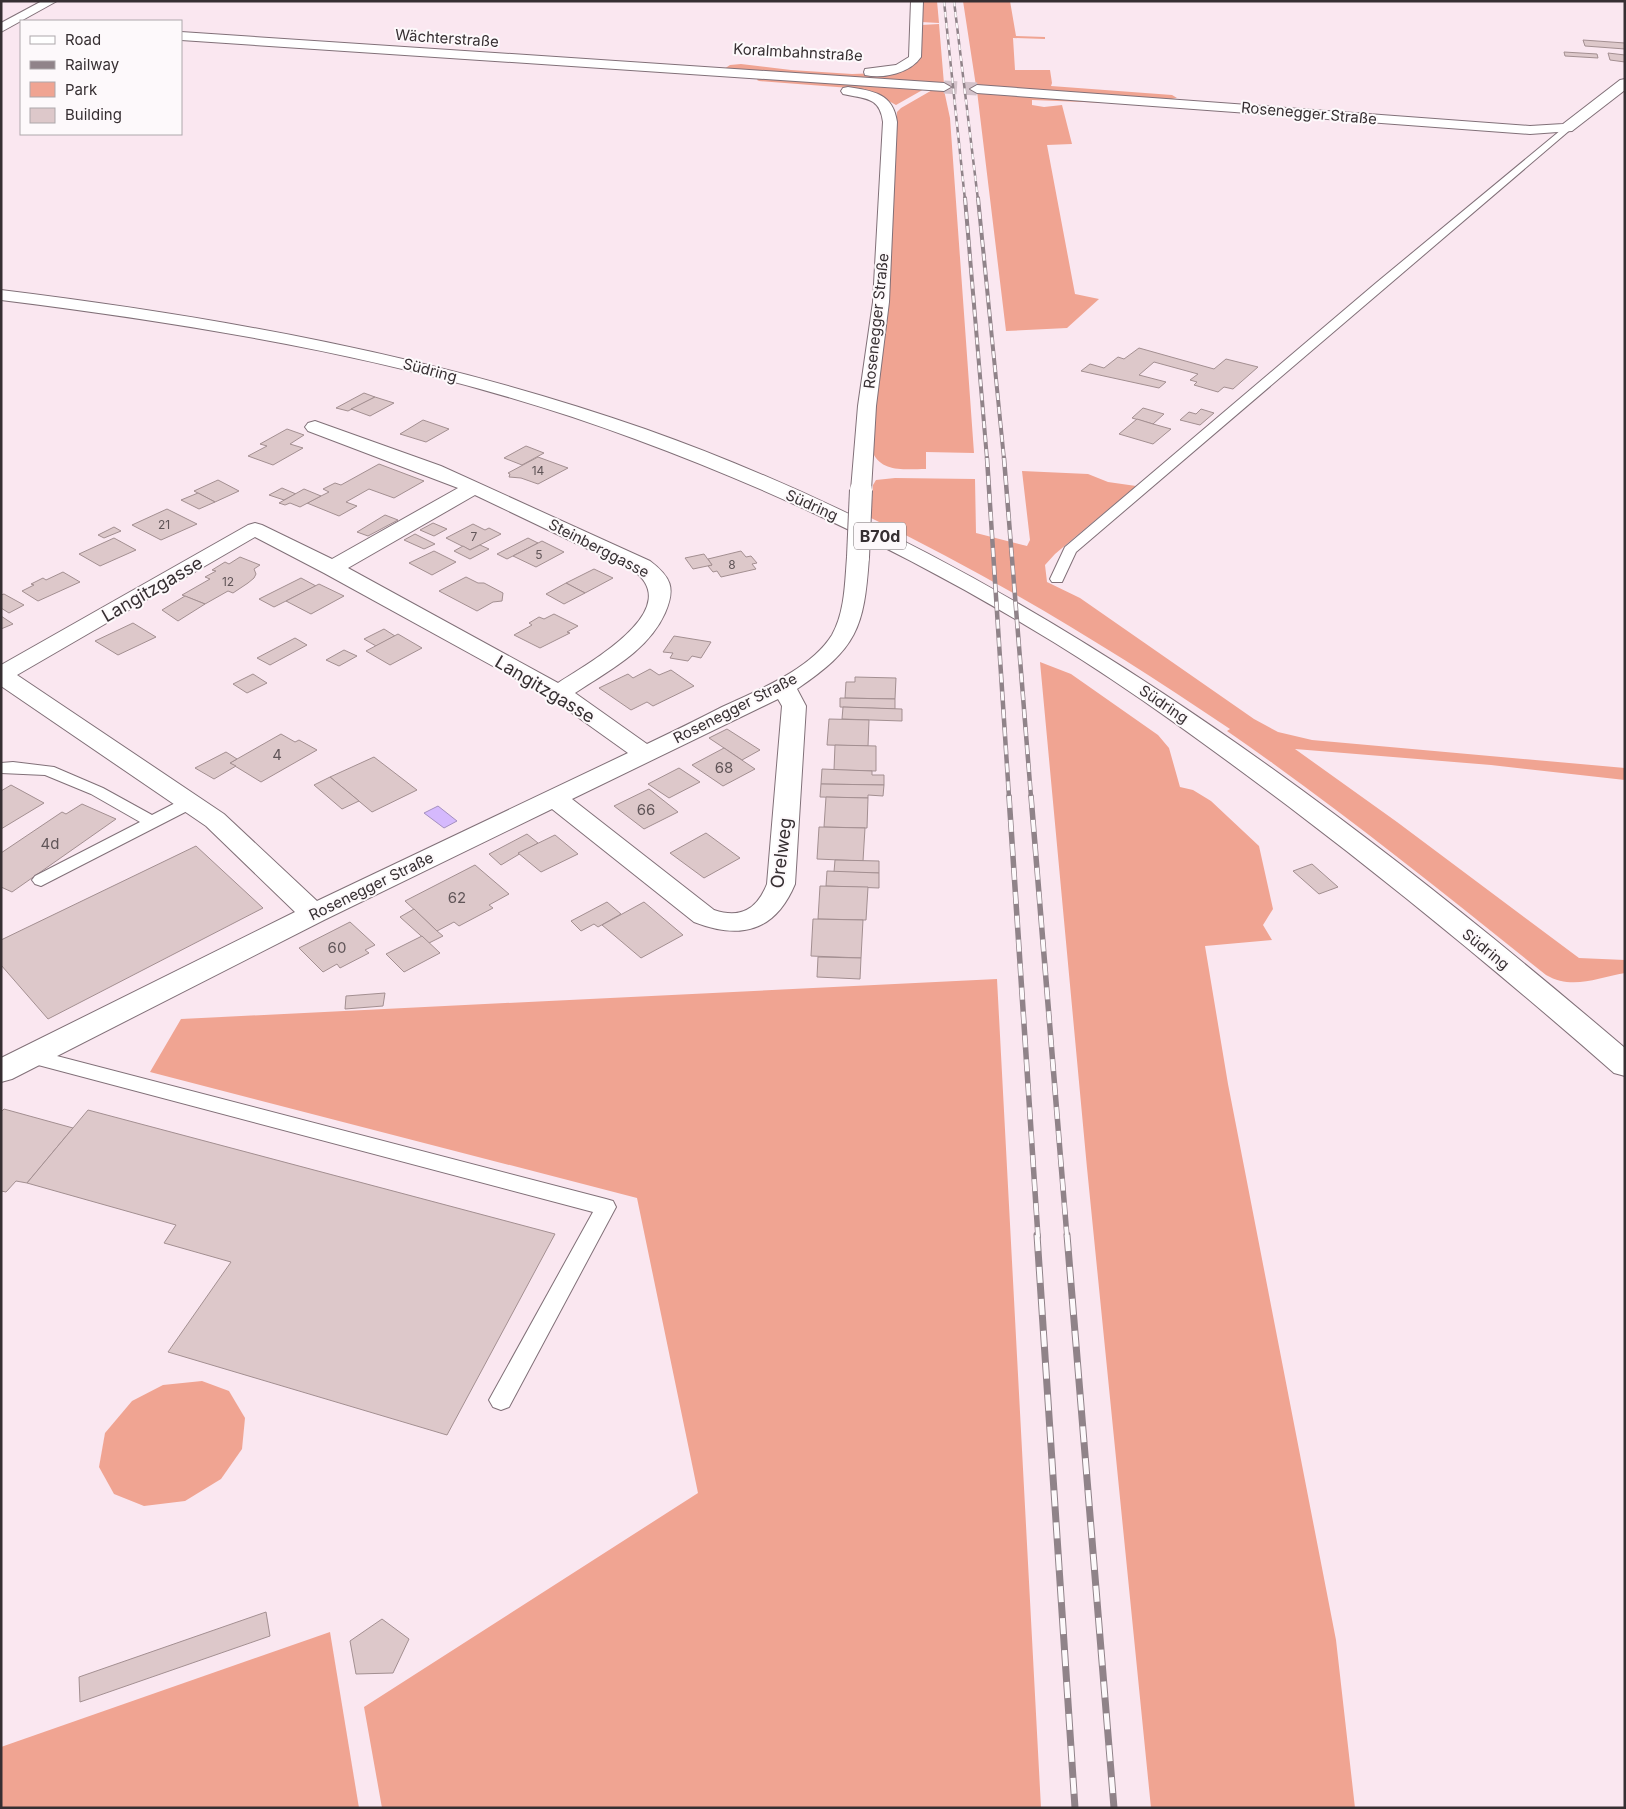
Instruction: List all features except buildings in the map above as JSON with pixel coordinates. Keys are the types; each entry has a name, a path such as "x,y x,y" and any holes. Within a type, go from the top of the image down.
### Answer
{"street":[{"path":"11,25 51,1"},
{"name":"Koralmbahnstraße","path":"711,72 718,66 738,62 801,69 858,72 900,68 910,63 915,57 917,1"},
{"name":"Wächterstraße","path":"182,36 711,72"},
{"path":"711,72 944,87"},
{"name":"Rosenegger Straße","path":"1,1071 314,914 784,687 810,670 839,643 848,628 853,613 867,406 881,302 889,111 885,103 880,100 859,93 807,87 724,83 710,78 711,72"},
{"path":"1567,128 1625,83"},
{"name":"Rosenegger Straße","path":"976,89 1190,103 1485,128 1530,130 1567,128"},
{"name":"Südring","path":"1,295 81,304 228,325 423,367 539,400 641,434 742,474 840,517 965,581 1022,614 1116,672 1193,723 1367,853 1548,998 1625,1066"},
{"name":"Steinberggasse","path":"315,427 434,470 474,487 642,566 654,576 660,587 660,599 648,626 624,650 559,693"},
{"path":"332,568 474,487"},
{"name":"Langitzgasse","path":"314,914 215,820 1,675 255,529 332,568 559,693 644,753"},
{"name":"Orelweg","path":"553,797 704,916 722,922 748,921 767,910 774,902 781,884 794,706 784,687"}],"lane":[{"path":"1057,579 1070,550 1242,404 1309,344 1567,128"},
{"path":"1,768 13,767 48,770 96,791 152,822"},
{"path":"41,880 189,803"},
{"path":"30,1056 606,1207 501,1400"}],"green space":[{"path":"921,1 937,1 939,23 921,22"},
{"path":"963,1 1010,1 1016,36 1045,37 1045,39 1013,38 1015,70 1050,70 1051,86 1172,95 1177,98 976,86"},
{"path":"939,24 944,84 724,69 730,65 741,64 852,74 882,73 906,69 916,63 920,57 921,25"},
{"path":"758,78 926,88 896,105 876,94 850,88 759,81 757,80"},
{"path":"934,89 944,90 950,118 974,453 926,452 926,469 903,469 882,464 873,453 876,407 889,306 897,112"},
{"path":"977,91 1159,105 1032,100 1032,105 1044,107 1062,105 1072,144 1047,145 1075,294 1099,299 1067,328 1006,331"},
{"path":"1022,471 1088,474 1108,482 1136,486 1055,554 1045,565 1047,582 1080,598 1254,719 1278,732 1312,740 1625,768 1625,780 1491,765 1295,749 1397,822 1579,958 1625,960 1625,973 1585,982 1565,982 1546,975 1349,819 1227,731 1230,729 1055,617 918,541 871,518 873,485 876,480 895,478 975,479 976,533 1027,546 1030,540"},
{"path":"1040,662 1071,674 1158,735 1169,748 1180,787 1193,790 1211,801 1259,846 1273,909 1263,925 1272,940 1205,946 1228,1084 1336,1640 1355,1808 1151,1808 1087,1168"},
{"path":"997,979 1041,1808 382,1808 364,1707 698,1493 637,1198 150,1072 181,1019"},
{"path":"202,1381 229,1391 245,1418 242,1449 221,1479 185,1501 144,1506 114,1494 99,1467 105,1433 132,1401 163,1385"},
{"path":"330,1632 359,1808 1,1808 1,1747"}],"shaded area":[{"path":"438,806 457,821 444,828 424,813"}],"tunnel":[{"path":"944,87 977,89"}],"railway":[{"path":"944,1 965,200"},
{"path":"954,1 978,200"},
{"path":"965,198 987,459"},
{"path":"978,198 1004,459"},
{"path":"987,458 1009,797"},
{"path":"1004,458 1031,797"},
{"path":"1009,796 1038,1237"},
{"path":"1031,796 1067,1237"},
{"path":"1037,1235 1075,1808"},
{"path":"1067,1235 1114,1808"}]}
